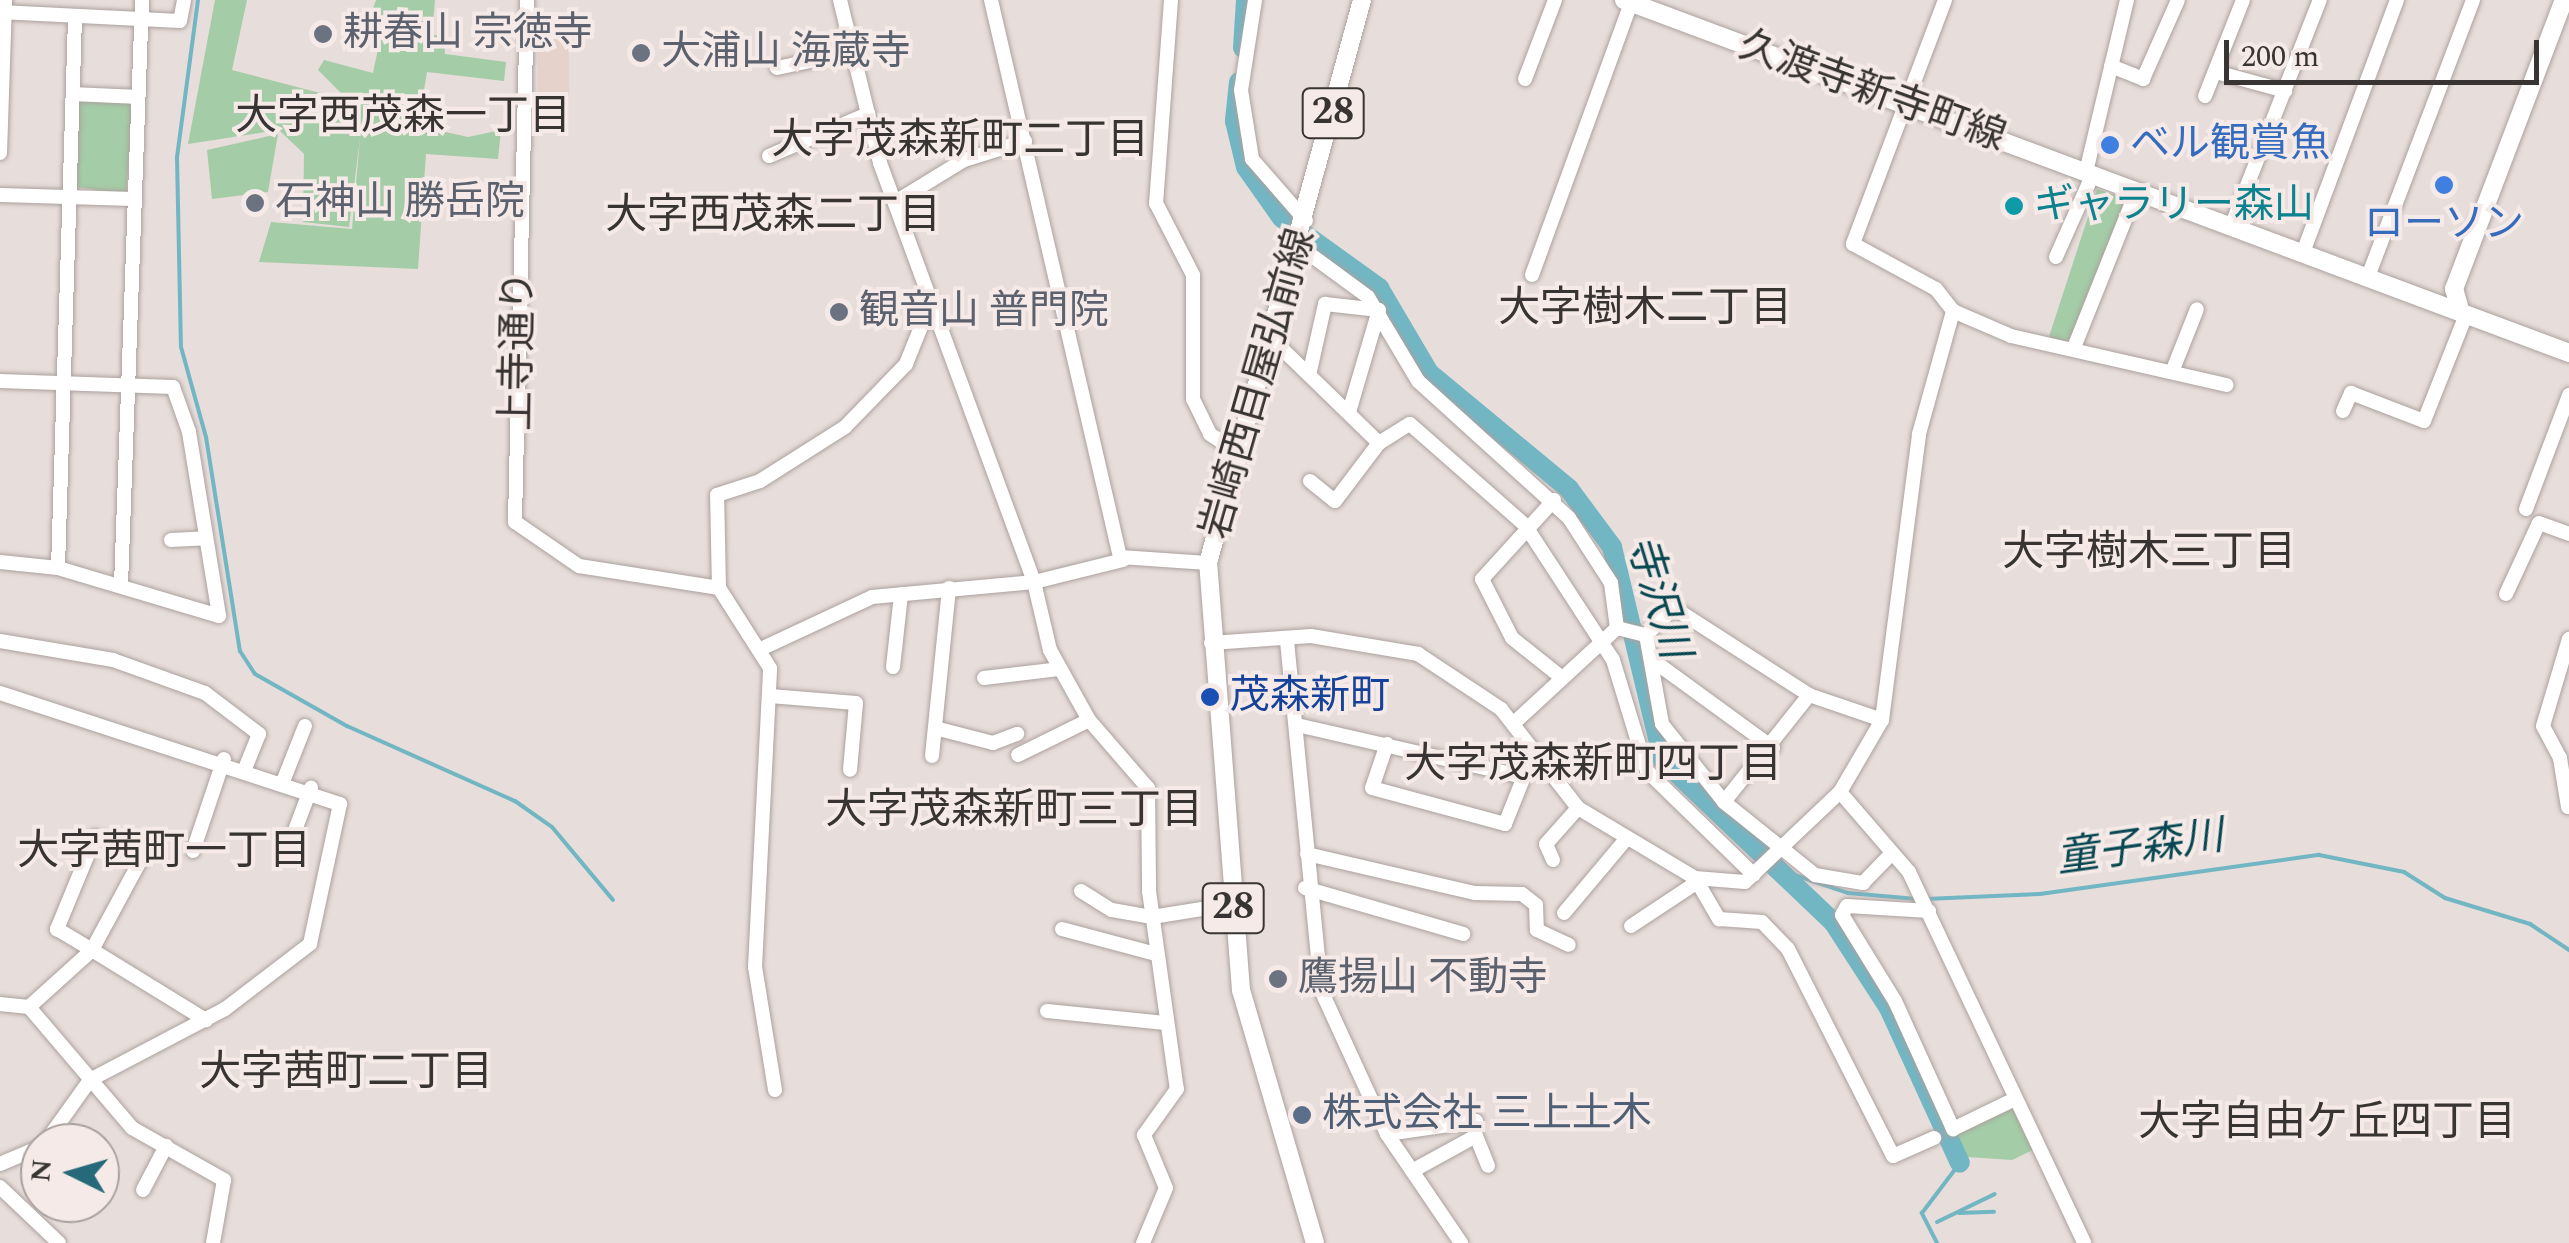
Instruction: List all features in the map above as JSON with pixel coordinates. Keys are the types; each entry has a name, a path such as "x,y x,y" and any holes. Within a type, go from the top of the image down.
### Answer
{"main road":[{"name":"岩崎西目屋弘前線","path":"1316,1243 1256,1054 1233,904 1208,563 1234,451 1275,342 1362,0"},
{"path":"2459,306 2454,289 2565,1"},
{"name":"久渡寺新寺町線","path":"1638,3 2136,190 2459,306 2569,353"}],"street":[{"path":"121,586 142,0"},
{"path":"0,153 4,9 75,18 180,21 184,0"},
{"name":"上寺通り","path":"527,0 515,522 579,566 719,588"},
{"path":"840,0 868,114 1034,582 1060,669 1090,720 1148,788 1152,916 1177,1089 1144,1135 1166,1188 1145,1242"},
{"path":"991,0 1123,560"},
{"path":"1171,0 1156,203 1193,276 1193,398 1210,434 1234,451"},
{"path":"1255,0 1241,90 1252,160 1303,235 1380,310 1418,381 1554,500 1611,583 1619,628"},
{"path":"1525,78 1555,0"},
{"path":"1945,0 1852,244 1936,290 1953,310 2041,346 2075,344 2174,367 2227,385"},
{"path":"2056,258 2090,173 2126,0"},
{"path":"2111,66 2143,79 2178,0"},
{"path":"2205,96 2243,0"},
{"path":"2232,224 2320,0"},
{"path":"2304,250 2397,0"},
{"path":"2369,274 2473,0"},
{"path":"1532,275 1638,3"},
{"path":"58,568 75,18"},
{"path":"777,68 853,52"},
{"path":"2216,72 2285,91"},
{"path":"73,94 138,96"},
{"path":"769,156 868,114"},
{"path":"897,202 964,160 1024,141"},
{"path":"2075,344 2136,190"},
{"path":"0,195 134,199"},
{"path":"775,1090 755,966 770,696 764,646 719,588 717,495 760,482 845,427 906,364 932,301"},
{"path":"1310,371 1324,304 1380,310"},
{"path":"2343,411 2351,393 2424,421 2464,320 2459,306"},
{"path":"2174,367 2196,309"},
{"path":"1349,412 1380,310"},
{"path":"1630,926 1694,882 1728,884 1757,873 1840,792 1882,720 1918,434 1953,310"},
{"path":"1275,342 1310,371 1379,442"},
{"path":"0,381 173,387 219,616 58,568 0,562"},
{"path":"2526,509 2569,395"},
{"path":"1310,481 1335,501 1379,442 1410,424 1525,525 1600,639 1647,771 1757,873"},
{"path":"1554,500 1525,525 1482,579 1512,638 1561,677"},
{"path":"2506,594 2539,523 2569,534"},
{"path":"171,540 206,538"},
{"path":"764,646 834,609 901,594 1034,582 1123,560 1208,563"},
{"path":"932,756 949,588"},
{"path":"894,667 901,594"},
{"path":"1644,634 1674,608 1809,695 1882,720"},
{"path":"1514,723 1600,639 1619,628 1644,634"},
{"path":"1644,634 1662,724 1724,802 1778,850 1814,875 1863,883 1892,853"},
{"path":"1211,643 1288,642 1312,636 1418,654 1514,723 1533,754 1578,808 1694,882 1718,919 1762,922 1788,950 1893,1156 1934,1138"},
{"path":"2568,807 2543,726 2569,639"},
{"path":"0,641 113,660 205,692 260,734 246,766"},
{"path":"1288,642 1306,854 1305,888 1321,990 1387,1134 1461,1243"},
{"path":"1651,659 1773,748"},
{"path":"984,678 1060,669"},
{"path":"0,693 246,766 311,788 340,804 341,816 310,944 206,1020 90,1080 59,1123"},
{"path":"1724,802 1773,748 1809,695"},
{"path":"770,696 856,703 850,770"},
{"path":"1018,755 1090,720"},
{"path":"1297,725 1519,776"},
{"path":"284,779 305,726"},
{"path":"935,728 992,743 1016,734"},
{"path":"1387,744 1372,788 1506,824 1519,776 1533,754"},
{"path":"194,851 224,759"},
{"path":"286,854 311,788"},
{"path":"1840,792 1892,853 1925,904 2084,1243"},
{"path":"1553,860 1546,844 1578,808"},
{"path":"29,1008 92,950 146,850 96,837 57,929 92,950 206,1020"},
{"path":"1564,913 1628,838"},
{"path":"1306,854 1475,894 1522,894 1536,905 1537,930 1569,945"},
{"path":"1305,888 1463,934"},
{"path":"1081,891 1112,910 1152,916 1233,904"},
{"path":"1925,904 1846,906 1842,916 1896,1001 1953,1129 2014,1099"},
{"path":"1062,930 1156,954"},
{"path":"0,1004 29,1008 132,1128 224,1180 212,1243"},
{"path":"1047,1011 1165,1023"},
{"path":"1387,1134 1476,1121"},
{"path":"1412,1171 1476,1136 1488,1166"},
{"path":"144,1190 166,1146"},
{"path":"0,1186 59,1243"}],"shaded area":[{"path":"538,37 569,37 569,97 538,97"}],"green space":[{"path":"215,0 247,0 232,70 316,92 343,95 318,70 324,60 373,73 383,25 370,17 376,0 435,0 432,34 444,38 445,54 506,62 504,81 427,72 418,126 468,137 501,130 498,159 426,154 418,269 259,262 271,222 352,229 360,138 349,227 303,222 304,154 279,130 188,144"},
{"path":"78,100 134,102 126,194 76,187"},
{"path":"278,134 268,192 212,199 207,150"},
{"path":"2097,189 2127,199 2078,350 2048,340"},
{"path":"2010,1106 2039,1147 2012,1160 1967,1157 1956,1132"}],"waterway":[{"path":"198,0 177,158 181,347 206,437 240,651 255,674 347,726 515,801 552,827 613,900"},
{"name":"寺沢川","path":"1243,48 1246,0"},
{"name":"寺沢川","path":"1239,82 1235,121 1246,167 1282,218 1379,288 1429,373 1569,489 1612,547 1663,760 1834,923 1889,1008 1960,1163"},
{"name":"童子森川","path":"1926,899 2040,894 2319,855 2404,872 2445,898 2530,924 2569,950"},
{"name":"童子森川","path":"1783,871 1848,893 1917,899"},
{"name":"寺沢川","path":"1937,1243 1922,1213 1960,1163"},
{"path":"1937,1222 1995,1194"},
{"path":"1959,1213 1994,1212"}],"place":[{"name":"耕春山 宗徳寺","path":"323,34"},
{"name":"大浦山 海蔵寺","path":"641,53"},
{"name":"ベル観賞魚","path":"2110,145"},
{"name":"ローソン","path":"2444,185"},
{"name":"石神山 勝岳院","path":"255,203"},
{"name":"ギャラリー森山","path":"2014,206"},
{"name":"観音山 普門院","path":"839,312"},
{"name":"茂森新町","path":"1210,697"},
{"name":"鷹揚山 不動寺","path":"1278,979"},
{"name":"株式会社 三上土木","path":"1302,1115"}],"district":[{"name":"大字西茂森一丁目","path":"403,117"},
{"name":"大字茂森新町二丁目","path":"960,141"},
{"name":"大字西茂森二丁目","path":"773,216"},
{"name":"大字樹木二丁目","path":"1645,309"},
{"name":"大字樹木三丁目","path":"2149,553"},
{"name":"大字茂森新町四丁目","path":"1593,765"},
{"name":"大字茂森新町三丁目","path":"1014,811"},
{"name":"大字茜町一丁目","path":"164,852"},
{"name":"大字茜町二丁目","path":"346,1073"},
{"name":"大字自由ケ丘四丁目","path":"2327,1123"}]}
